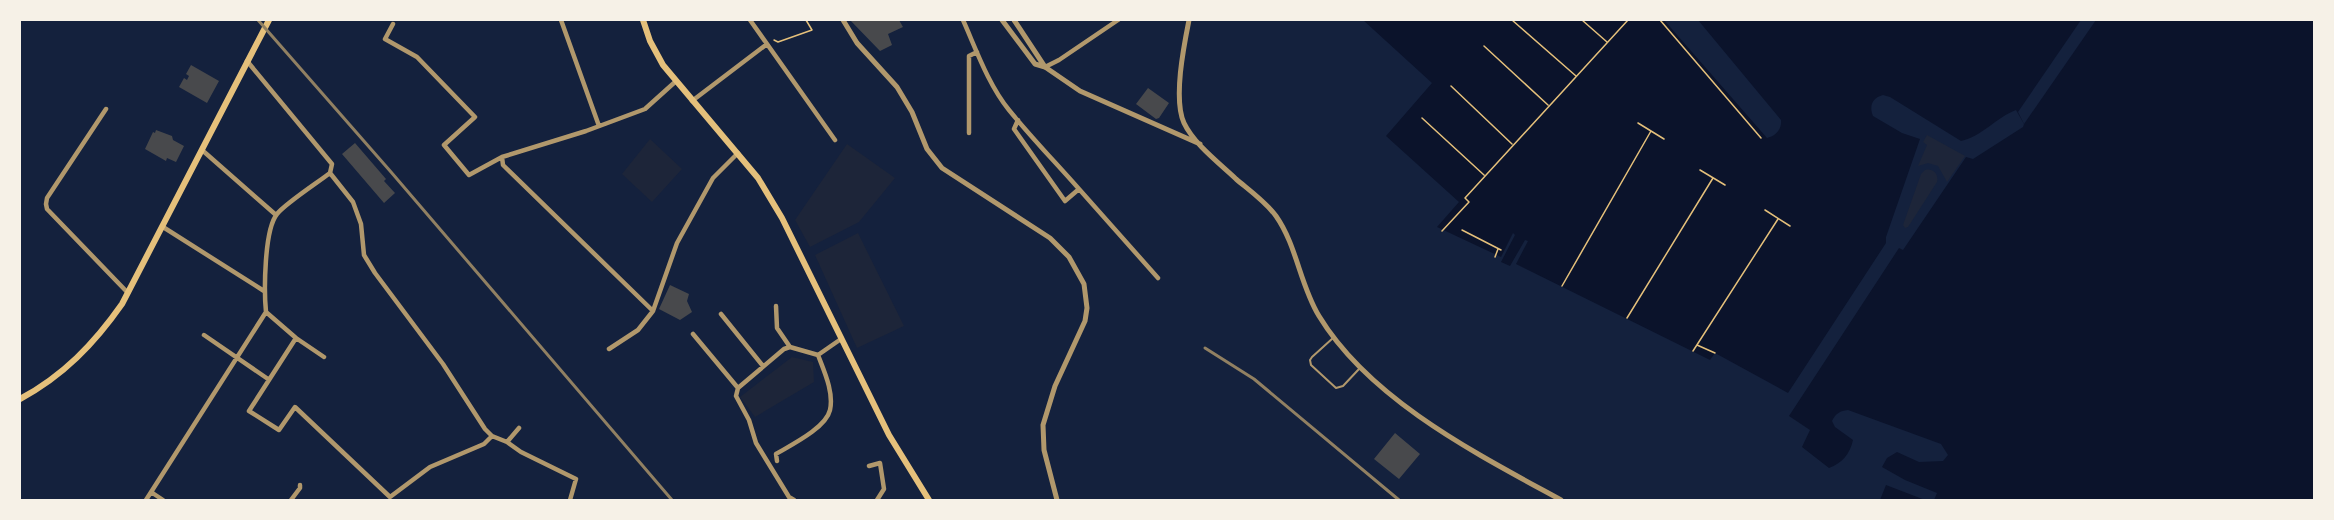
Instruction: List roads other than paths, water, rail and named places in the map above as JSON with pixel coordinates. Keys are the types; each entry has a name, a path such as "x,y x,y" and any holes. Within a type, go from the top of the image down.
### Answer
{"main road":[{"path":"20,399 38,389 82,355 104,329 128,293 269,20"},
{"path":"643,20 650,41 663,65 758,178 782,218 889,435 929,501"}],"street":[{"path":"561,20 599,126"},
{"path":"750,20 835,141"},
{"path":"843,20 857,43 897,87 912,112 927,149 942,168 1050,238 1069,257 1084,284 1087,308 1085,321 1054,386 1043,425 1044,450 1057,501"},
{"path":"963,20 977,52 1008,109 1158,278"},
{"path":"1002,20 1035,64 1046,67 1080,91 1201,145"},
{"path":"1014,20 1046,67"},
{"path":"1046,67 1118,20"},
{"path":"1189,20 1179,87 1182,119 1201,145 1276,215 1292,248 1317,313 1333,338 1359,369 1442,430 1490,461 1561,501"},
{"path":"393,24 385,39 417,57 475,117 444,145 469,175 502,158 645,110 675,82"},
{"path":"692,100 767,44"},
{"path":"969,133 969,56 977,52"},
{"path":"146,501 266,312 264,291 267,257 276,215 330,173 332,164 248,61"},
{"path":"106,109 45,204 47,209 128,293"},
{"path":"1018,120 1014,129 1065,201 1079,189"},
{"path":"1034,157 1044,149"},
{"path":"202,150 276,215"},
{"path":"609,349 638,330 652,311 675,242 713,178 738,153"},
{"path":"502,158 503,165 652,311"},
{"path":"1046,172 1055,162"},
{"path":"330,173 353,202 361,224 364,255 443,364 463,398 492,436 576,479 570,501"},
{"path":"163,227 264,291"},
{"path":"776,306 777,328 790,347"},
{"path":"266,312 296,338 324,357"},
{"path":"721,314 763,366"},
{"path":"693,334 738,388"},
{"path":"204,335 268,380"},
{"path":"296,338 249,411 279,430 295,407 390,498 430,467 484,444 492,436"},
{"path":"818,355 841,339"},
{"path":"791,499 756,443 749,420 736,396 738,388 784,349 790,347 818,355"},
{"path":"777,461 776,454 816,429 830,411 829,385 818,355"},
{"path":"507,442 519,428"},
{"path":"869,466 880,464 884,489 877,501"},
{"path":"291,501 300,485"},
{"path":"151,492 163,501"}],"lane":[{"path":"1333,338 1312,357 1311,365 1336,388 1343,386 1359,369"}],"railway":[{"path":"258,20 672,500"},
{"path":"1205,348 1254,379 1399,500"}]}
